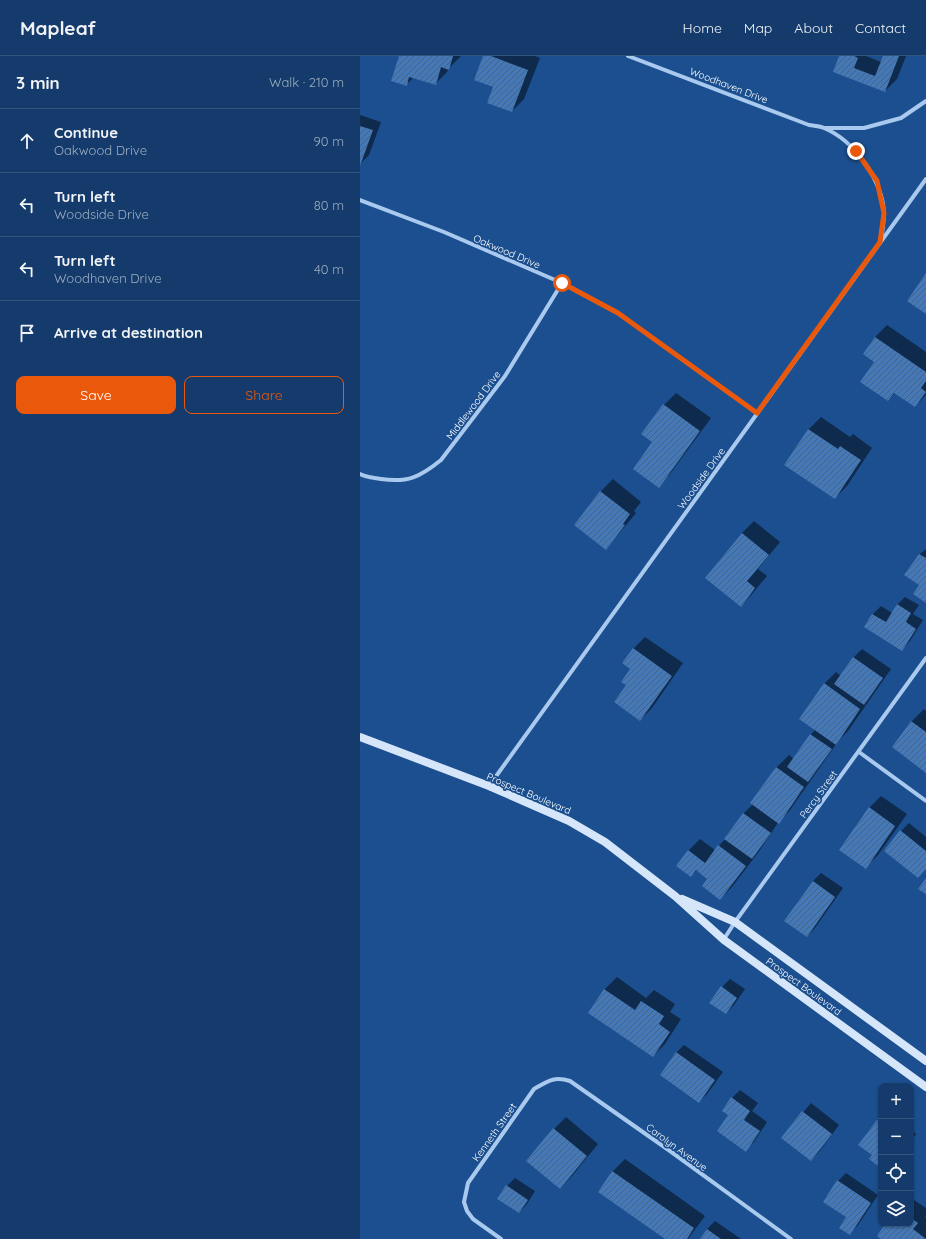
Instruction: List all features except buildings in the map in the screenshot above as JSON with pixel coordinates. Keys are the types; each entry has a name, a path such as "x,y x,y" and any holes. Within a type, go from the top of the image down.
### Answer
{"main road":[{"name":"Prospect Boulevard","path":"360,738 489,786 569,821 605,842 676,896 724,940 926,1087"},
{"name":"Prospect Boulevard","path":"676,896 735,922 926,1061"}],"street":[{"name":"Woodhaven Drive","path":"628,56 809,125 824,128 864,128 901,118 926,101"},
{"name":"Woodhaven Drive","path":"824,128 840,137 856,151 877,181 884,213 880,242"},
{"name":"Woodside Drive","path":"489,786 926,179"},
{"name":"Oakwood Drive","path":"360,200 444,232 562,283 618,313 757,413"},
{"name":"Middlewood Drive","path":"360,474 396,481 415,477 428,470 441,460 505,376 562,283"},
{"name":"Percy Street","path":"724,940 735,922 926,658"},
{"path":"859,752 926,801"},
{"name":"Carolyn Avenue","path":"550,1080 562,1079 570,1081 670,1151 791,1239"},
{"name":"Kenneth Street","path":"501,1239 473,1219 467,1211 464,1202 468,1183 534,1089 550,1080"}],"route":[{"path":"562,283 618,313 757,413 880,242 884,213 877,181 856,151"}]}
